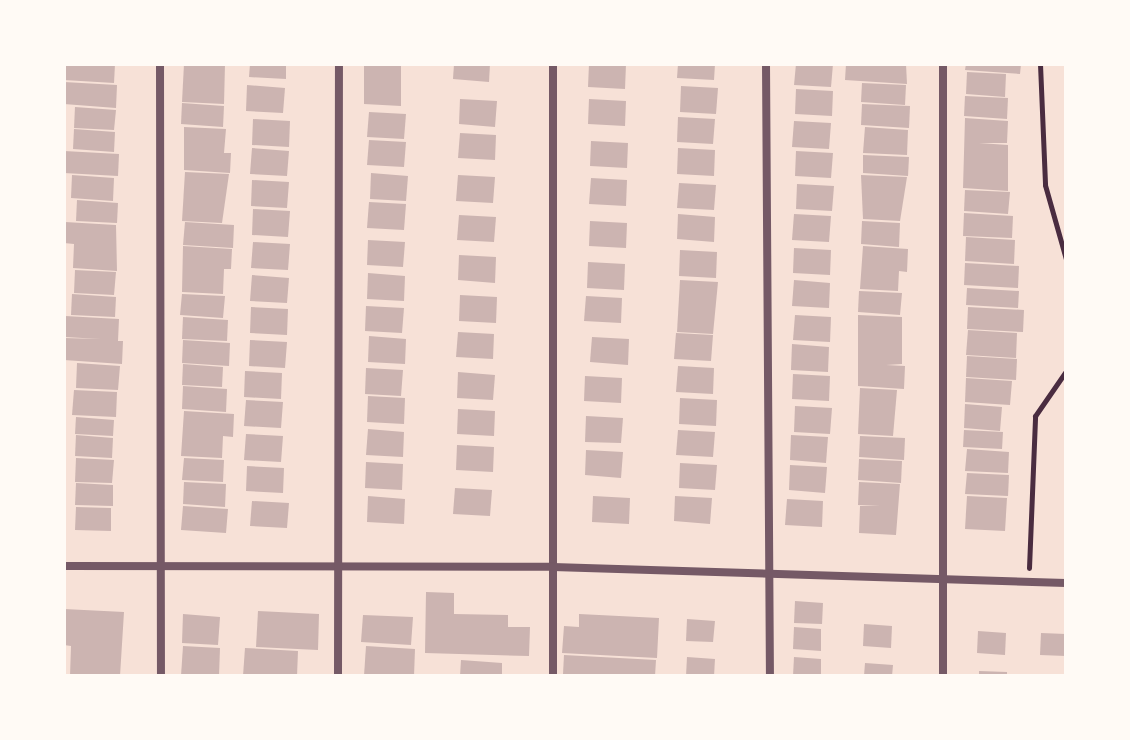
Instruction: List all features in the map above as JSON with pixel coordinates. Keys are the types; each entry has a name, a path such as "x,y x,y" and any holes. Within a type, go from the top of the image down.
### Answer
{"street":[{"path":"160,64 161,676"},
{"path":"338,676 339,64"},
{"path":"553,64 553,676"},
{"path":"766,64 770,676"},
{"path":"943,64 943,676"},
{"path":"64,566 553,567 769,571 1066,583"}],"path":[{"path":"1040,64 1045,185 1066,259"},
{"path":"1028,581 1035,416 1066,371"}],"building":[{"path":"64,64 115,64 114,83 64,80"},
{"path":"184,64 225,64 224,104 182,102"},
{"path":"250,64 286,64 286,79 249,77"},
{"path":"364,64 401,64 401,106 364,104"},
{"path":"454,64 490,64 489,82 453,79"},
{"path":"589,64 626,64 625,89 588,87"},
{"path":"678,64 715,64 714,80 677,78"},
{"path":"796,64 833,64 831,87 794,85"},
{"path":"846,64 906,64 907,84 845,80"},
{"path":"966,64 1021,64 1020,74 965,70"},
{"path":"967,72 1006,74 1005,97 966,94"},
{"path":"64,82 117,85 116,108 64,104"},
{"path":"862,83 906,85 905,105 861,102"},
{"path":"247,85 285,88 283,113 246,111"},
{"path":"681,86 718,88 716,114 680,112"},
{"path":"796,89 833,91 832,116 795,114"},
{"path":"965,96 1008,98 1007,119 964,116"},
{"path":"460,99 497,101 495,127 459,124"},
{"path":"589,99 626,101 625,126 588,124"},
{"path":"182,103 224,106 223,127 181,124"},
{"path":"862,104 910,106 909,128 861,125"},
{"path":"75,107 116,110 114,130 74,128"},
{"path":"369,112 406,114 404,139 367,137"},
{"path":"678,117 715,119 713,144 677,142"},
{"path":"965,118 1008,121 1007,143 979,143 1008,145 1008,191 963,188"},
{"path":"253,119 290,121 289,147 252,145"},
{"path":"794,121 831,123 829,149 792,147"},
{"path":"184,127 226,129 224,153 231,153 230,173 184,170"},
{"path":"865,127 908,130 907,155 863,153"},
{"path":"74,129 115,132 114,152 73,149"},
{"path":"460,133 496,135 495,160 458,158"},
{"path":"369,140 406,142 404,167 367,165"},
{"path":"591,141 628,143 627,168 590,166"},
{"path":"252,148 289,151 287,176 250,174"},
{"path":"678,148 715,150 714,176 677,174"},
{"path":"64,151 119,154 118,176 64,173"},
{"path":"796,151 833,153 831,178 795,176"},
{"path":"863,155 909,157 908,176 863,173"},
{"path":"185,172 229,174 222,223 182,221"},
{"path":"371,173 408,176 406,201 370,199"},
{"path":"72,175 114,178 113,201 71,198"},
{"path":"458,175 495,177 493,203 456,201"},
{"path":"861,175 907,177 900,221 863,219"},
{"path":"591,178 627,180 626,206 589,204"},
{"path":"252,180 289,182 287,208 251,206"},
{"path":"679,183 716,185 714,210 677,208"},
{"path":"797,184 834,186 832,211 796,209"},
{"path":"965,190 1010,192 1008,214 964,211"},
{"path":"77,200 118,203 117,223 76,221"},
{"path":"369,202 406,204 404,230 367,228"},
{"path":"253,209 290,211 288,237 252,235"},
{"path":"964,213 1013,216 1012,238 963,236"},
{"path":"678,214 715,217 714,242 677,239"},
{"path":"794,214 831,216 829,242 792,240"},
{"path":"459,215 496,217 494,242 457,240"},
{"path":"590,221 627,223 626,248 589,246"},
{"path":"862,221 900,223 899,247 861,244"},
{"path":"65,222 116,225 117,271 73,268 74,244 64,243"},
{"path":"185,222 234,225 233,248 183,245"},
{"path":"966,237 1015,240 1014,264 965,261"},
{"path":"368,240 405,242 403,267 367,265"},
{"path":"253,242 290,244 288,270 251,268"},
{"path":"183,246 232,249 231,269 224,269 223,294 182,292"},
{"path":"863,246 908,249 907,272 899,271 898,291 860,289"},
{"path":"794,248 831,250 830,275 793,273"},
{"path":"680,250 717,252 716,278 679,276"},
{"path":"459,255 496,257 495,283 458,280"},
{"path":"588,262 625,264 624,290 587,288"},
{"path":"965,263 1019,266 1018,288 964,285"},
{"path":"75,270 116,272 114,295 74,293"},
{"path":"368,273 405,276 404,301 367,299"},
{"path":"252,275 289,278 287,303 250,301"},
{"path":"680,280 718,282 713,334 677,332"},
{"path":"794,280 830,283 829,308 792,306"},
{"path":"967,288 1019,291 1018,308 966,305"},
{"path":"859,291 902,293 900,315 858,312"},
{"path":"72,294 116,297 115,317 71,315"},
{"path":"182,294 225,296 223,318 180,315"},
{"path":"460,295 497,297 496,323 459,321"},
{"path":"586,296 622,298 621,323 584,321"},
{"path":"366,306 404,308 402,333 365,331"},
{"path":"251,307 288,309 287,335 250,333"},
{"path":"968,307 1024,310 1023,332 967,329"},
{"path":"795,315 831,317 830,342 793,340"},
{"path":"858,315 902,317 902,364 886,365 905,366 904,389 858,386"},
{"path":"65,316 119,319 118,341 123,341 122,364 64,360 64,338 101,339 64,337"},
{"path":"183,317 228,320 227,341 182,339"},
{"path":"968,330 1017,333 1016,358 966,355"},
{"path":"458,332 494,334 493,359 456,357"},
{"path":"676,333 713,335 711,361 674,359"},
{"path":"369,336 406,339 405,364 368,362"},
{"path":"592,337 629,339 628,365 590,362"},
{"path":"183,340 230,343 229,366 182,363"},
{"path":"250,340 287,342 285,368 249,366"},
{"path":"792,344 829,347 828,372 791,370"},
{"path":"967,356 1017,359 1016,380 966,377"},
{"path":"77,363 120,366 118,390 76,388"},
{"path":"183,364 223,367 222,387 182,385"},
{"path":"678,366 714,368 713,394 676,392"},
{"path":"366,368 403,370 401,396 365,394"},
{"path":"245,371 282,373 281,399 244,397"},
{"path":"458,372 495,375 493,400 457,398"},
{"path":"793,374 830,376 829,401 792,399"},
{"path":"585,376 622,378 621,403 584,401"},
{"path":"966,378 1012,381 1010,405 965,402"},
{"path":"183,386 227,389 226,412 182,409"},
{"path":"860,388 897,390 893,436 858,434"},
{"path":"74,390 117,392 116,417 72,415"},
{"path":"368,396 405,398 404,424 367,422"},
{"path":"680,398 717,400 716,426 679,424"},
{"path":"246,400 283,402 281,428 244,426"},
{"path":"965,404 1002,407 1000,431 964,428"},
{"path":"795,406 832,408 830,434 794,432"},
{"path":"458,409 495,411 494,436 457,434"},
{"path":"184,411 234,414 233,437 223,436 222,458 181,456"},
{"path":"586,416 623,418 621,443 585,442"},
{"path":"76,417 114,420 113,436 75,434"},
{"path":"368,429 404,432 403,457 366,455"},
{"path":"678,430 715,432 713,457 676,455"},
{"path":"964,430 1003,432 1002,449 963,447"},
{"path":"246,434 283,436 281,462 244,460"},
{"path":"76,435 113,438 112,458 75,456"},
{"path":"791,435 828,437 826,463 790,460"},
{"path":"860,436 905,438 904,460 859,457"},
{"path":"457,445 494,447 493,472 456,470"},
{"path":"967,449 1009,452 1008,473 965,471"},
{"path":"586,450 623,452 621,478 585,475"},
{"path":"76,458 114,460 112,483 75,482"},
{"path":"184,458 224,460 223,482 182,480"},
{"path":"859,459 902,461 901,483 858,480"},
{"path":"366,462 403,464 402,490 365,488"},
{"path":"680,463 717,465 715,490 679,488"},
{"path":"790,465 827,467 825,493 789,490"},
{"path":"247,466 284,468 283,493 246,491"},
{"path":"967,473 1009,475 1008,496 965,494"},
{"path":"184,482 226,484 225,507 183,504"},
{"path":"859,482 900,484 896,535 859,533 860,506 880,506 858,505"},
{"path":"76,483 113,485 113,506 75,505"},
{"path":"455,488 492,490 490,516 453,514"},
{"path":"368,496 405,499 404,524 367,522"},
{"path":"593,496 630,498 629,524 592,522"},
{"path":"675,496 712,498 710,524 674,521"},
{"path":"967,496 1007,498 1005,531 965,529"},
{"path":"787,499 823,501 822,527 785,525"},
{"path":"252,501 289,503 287,528 250,526"},
{"path":"183,506 228,509 226,533 181,530"},
{"path":"76,507 111,508 111,531 75,530"},
{"path":"426,592 454,593 454,614 508,615 508,627 530,627 529,656 425,653"},
{"path":"795,601 823,603 822,624 794,623"},
{"path":"64,609 124,612 120,676 70,676 71,646 64,645"},
{"path":"258,611 319,614 318,650 256,647"},
{"path":"183,614 220,617 218,645 182,643"},
{"path":"579,614 659,618 657,658 562,653 564,626 579,627"},
{"path":"363,615 413,617 411,645 361,642"},
{"path":"687,619 715,621 713,642 686,641"},
{"path":"864,624 892,626 891,648 863,646"},
{"path":"794,627 821,629 821,651 793,649"},
{"path":"978,631 1006,633 1005,655 977,653"},
{"path":"1041,633 1066,634 1066,656 1040,655"},
{"path":"183,646 220,648 219,676 181,676"},
{"path":"366,646 415,649 414,676 364,676"},
{"path":"245,648 298,651 297,676 243,676"},
{"path":"564,655 656,660 655,676 563,674"},
{"path":"687,657 715,659 714,676 686,676"},
{"path":"794,657 821,659 821,676 793,676"},
{"path":"461,660 502,663 502,676 460,676"},
{"path":"865,663 893,665 892,676 864,676"},
{"path":"979,671 1007,672 1007,676 979,676"}]}
